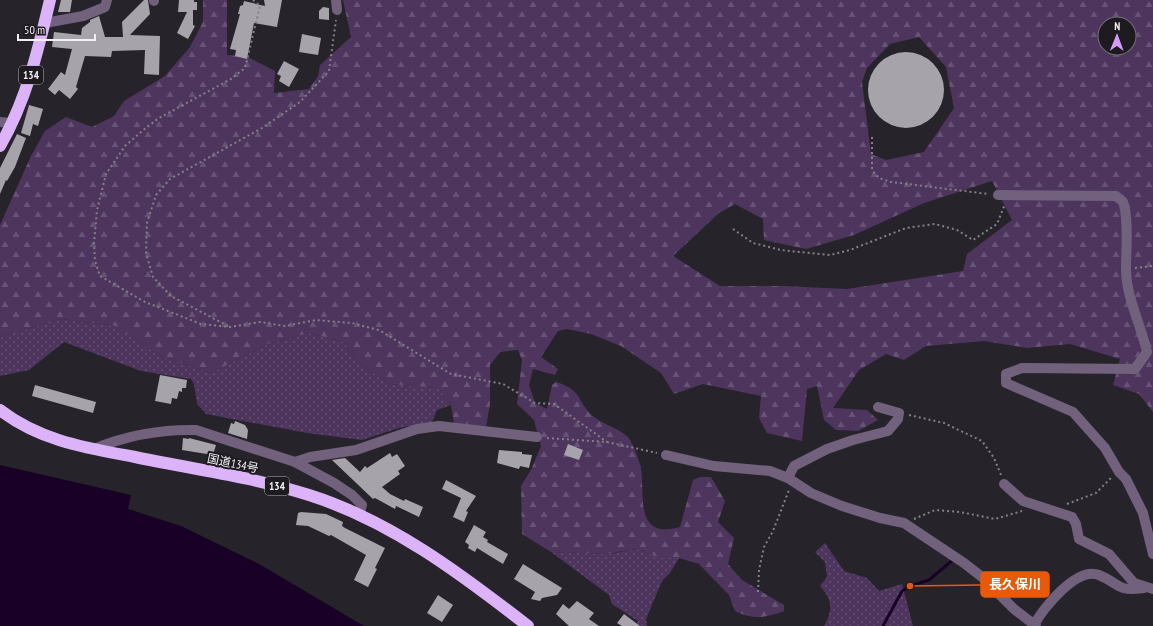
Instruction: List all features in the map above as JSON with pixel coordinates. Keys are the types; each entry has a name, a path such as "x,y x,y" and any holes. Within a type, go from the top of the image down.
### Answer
{"highway":[{"name":"134","path":"0,146 6,122 31,74 50,0"},
{"name":"国道134号","path":"0,410 12,419 52,439 275,486 309,495 359,515 413,544 486,594 528,626"}],"street":[{"path":"45,23 83,16 105,7 107,0"},
{"path":"1004,195 1116,196 1123,202 1127,230 1125,246 1126,270 1131,300 1147,352 1135,368 1022,368 1006,374 1006,383 1073,412 1105,448 1119,472 1126,479 1143,513 1153,554"},
{"path":"790,480 794,466 827,449 853,440 888,431 898,419 899,413 878,407"},
{"path":"295,462 310,457 356,450 417,429 440,426 537,437"},
{"path":"94,449 118,440 179,430 196,430 295,462 314,471 352,495 362,505 359,515"},
{"path":"666,455 714,466 770,471 790,480 811,493 842,506 880,518 904,523 964,563 982,577 1014,609 1035,625 1041,612 1053,598 1064,590 1071,582 1086,575 1098,575 1121,588 1130,590 1150,589"},
{"path":"1004,484 1023,501 1036,507 1058,511 1072,517 1076,524 1079,539 1109,554 1128,578 1134,583 1150,589"}],"path":[{"path":"253,0 260,6 245,68 231,79 159,118 125,146 106,174 96,210 94,243 95,261 100,276 145,302 201,324 230,327 260,322 285,326 316,320 352,323 379,330 451,374 503,384 535,403 554,404 607,442"},
{"path":"230,327 171,296 153,277 146,253 147,222 156,195 170,179 262,128 300,102 329,71 336,5"},
{"path":"733,229 753,243 760,245 781,250 830,255 850,250 906,228 935,224 956,230 973,240 997,224 1004,195 891,182 880,179 874,174 872,169 872,137"},
{"path":"1126,270 1153,266"},
{"path":"899,413 944,423 982,441 994,458 1004,484"},
{"path":"537,437 607,442 666,455"},
{"path":"1064,505 1096,493 1107,480 1119,472"},
{"path":"758,592 759,570 764,547 773,531 790,480"},
{"path":"904,523 935,510 960,512 994,519 1036,507"}],"green space":[{"path":"203,0 227,0 227,55 246,56 275,71 274,93 309,89 318,76 320,65 351,37 343,0 1153,0 1153,412 1139,394 1113,385 1120,359 1070,344 1027,348 984,341 926,346 904,360 886,354 859,370 833,408 867,410 878,420 858,431 836,430 824,420 817,386 807,389 802,441 767,433 759,418 761,396 703,384 674,394 661,373 621,346 591,334 567,329 558,331 541,357 558,369 555,375 533,369 529,385 535,403 547,409 552,385 556,382 565,385 579,397 584,406 593,416 628,437 636,452 641,468 645,513 648,521 655,527 665,529 680,527 693,480 700,477 711,477 725,501 718,522 734,538 728,564 742,580 784,605 784,611 771,615 754,617 735,611 729,595 699,564 679,558 660,558 637,549 606,554 551,552 522,534 521,486 531,470 541,446 534,420 517,404 522,360 518,350 500,352 490,365 490,404 486,427 454,424 451,405 438,388 390,384 357,362 344,342 309,333 268,344 211,373 160,356 116,326 61,319 0,337 0,225 31,156 45,131 66,117 92,127 114,116 124,101 165,76 190,47 203,22","holes":["919,37 946,67 954,108 924,152 886,160 871,154 862,82 867,68 890,44","992,181 1012,220 967,254 963,271 847,289 783,286 720,286 673,256 719,213 735,204 763,219 764,240 806,249 854,235 924,203"]},
{"path":"61,319 116,326 160,356 211,373 268,344 309,333 344,342 357,362 390,384 438,388 451,405 437,410 432,422 399,428 362,440 307,433 206,414 197,404 194,384 191,379 141,371 64,342 29,370 0,376 0,337"},
{"path":"825,543 844,571 867,578 879,591 902,584 913,626 824,626 829,615 830,605 827,596 820,586 827,577 825,562 815,552"},
{"path":"637,549 660,558 679,558 670,573 662,581 646,619 647,626 636,626 638,621 612,604 609,595 551,552 609,554"}],"shaded area":[{"path":"0,465 131,495 128,509 181,526 259,564 364,626 0,626"}],"building":[{"path":"61,0 72,0 70,12 58,12"},
{"path":"144,0 148,0 150,14 130,35 160,36 159,75 144,74 145,50 112,51 111,57 85,56 76,87 78,89 70,99 59,90 55,95 48,89 61,72 65,75 72,49 52,47 54,32 81,35 82,28 90,22 90,20 99,16 105,37 123,37 122,22"},
{"path":"179,0 194,0 194,2 197,2 197,10 193,10 193,25 195,26 188,39 177,33 187,12 178,12"},
{"path":"264,0 282,0 277,27 254,23 247,59 235,56 236,50 230,49 240,14 238,14 240,6 243,5 244,1 265,6"},
{"path":"323,7 329,8 329,20 319,19 319,11"},
{"path":"302,34 321,38 318,55 299,52"},
{"path":"906,52 920,55 933,63 941,76 944,90 941,104 933,117 920,125 906,128 892,125 879,117 871,104 868,90 871,76 879,63 892,55"},
{"path":"284,61 299,69 289,87 279,81 281,76 277,74"},
{"path":"29,105 43,109 38,126 33,124 30,136 21,133"},
{"path":"17,134 26,138 15,167 7,181 6,180 0,194 0,168"},
{"path":"160,375 187,380 186,388 182,388 182,392 179,391 177,399 172,398 171,404 155,401"},
{"path":"35,385 96,402 93,413 32,396"},
{"path":"235,421 245,425 248,430 247,439 228,433 231,423 234,424"},
{"path":"183,438 189,438 216,445 213,455 182,450"},
{"path":"568,444 583,450 579,460 564,455"},
{"path":"499,450 522,452 522,454 532,455 529,468 520,466 519,469 497,463"},
{"path":"390,453 392,457 397,454 405,466 398,471 400,474 382,487 390,494 404,501 405,499 423,507 419,517 396,506 395,509 375,498 373,499 332,460 345,458 360,472 365,466 367,468"},
{"path":"446,480 476,496 466,511 468,512 464,522 453,517 461,498 442,489"},
{"path":"298,513 326,514 343,522 342,526 345,528 385,548 368,587 354,580 366,555 331,535 329,536 308,526 296,525"},
{"path":"474,525 486,532 483,537 488,540 487,542 508,554 503,564 477,548 475,552 468,548 469,545 465,542"},
{"path":"523,564 562,588 557,595 542,598 540,601 531,599 535,592 514,579"},
{"path":"438,595 453,605 442,622 427,613"},
{"path":"577,601 594,613 589,619 599,626 569,626 556,614 563,604 569,609"},
{"path":"624,614 640,626 622,626 617,623"}],"waterway":[{"path":"883,626 902,591 910,586 929,580 954,559"}],"place":[{"name":"長久保川","path":"910,586"}]}
